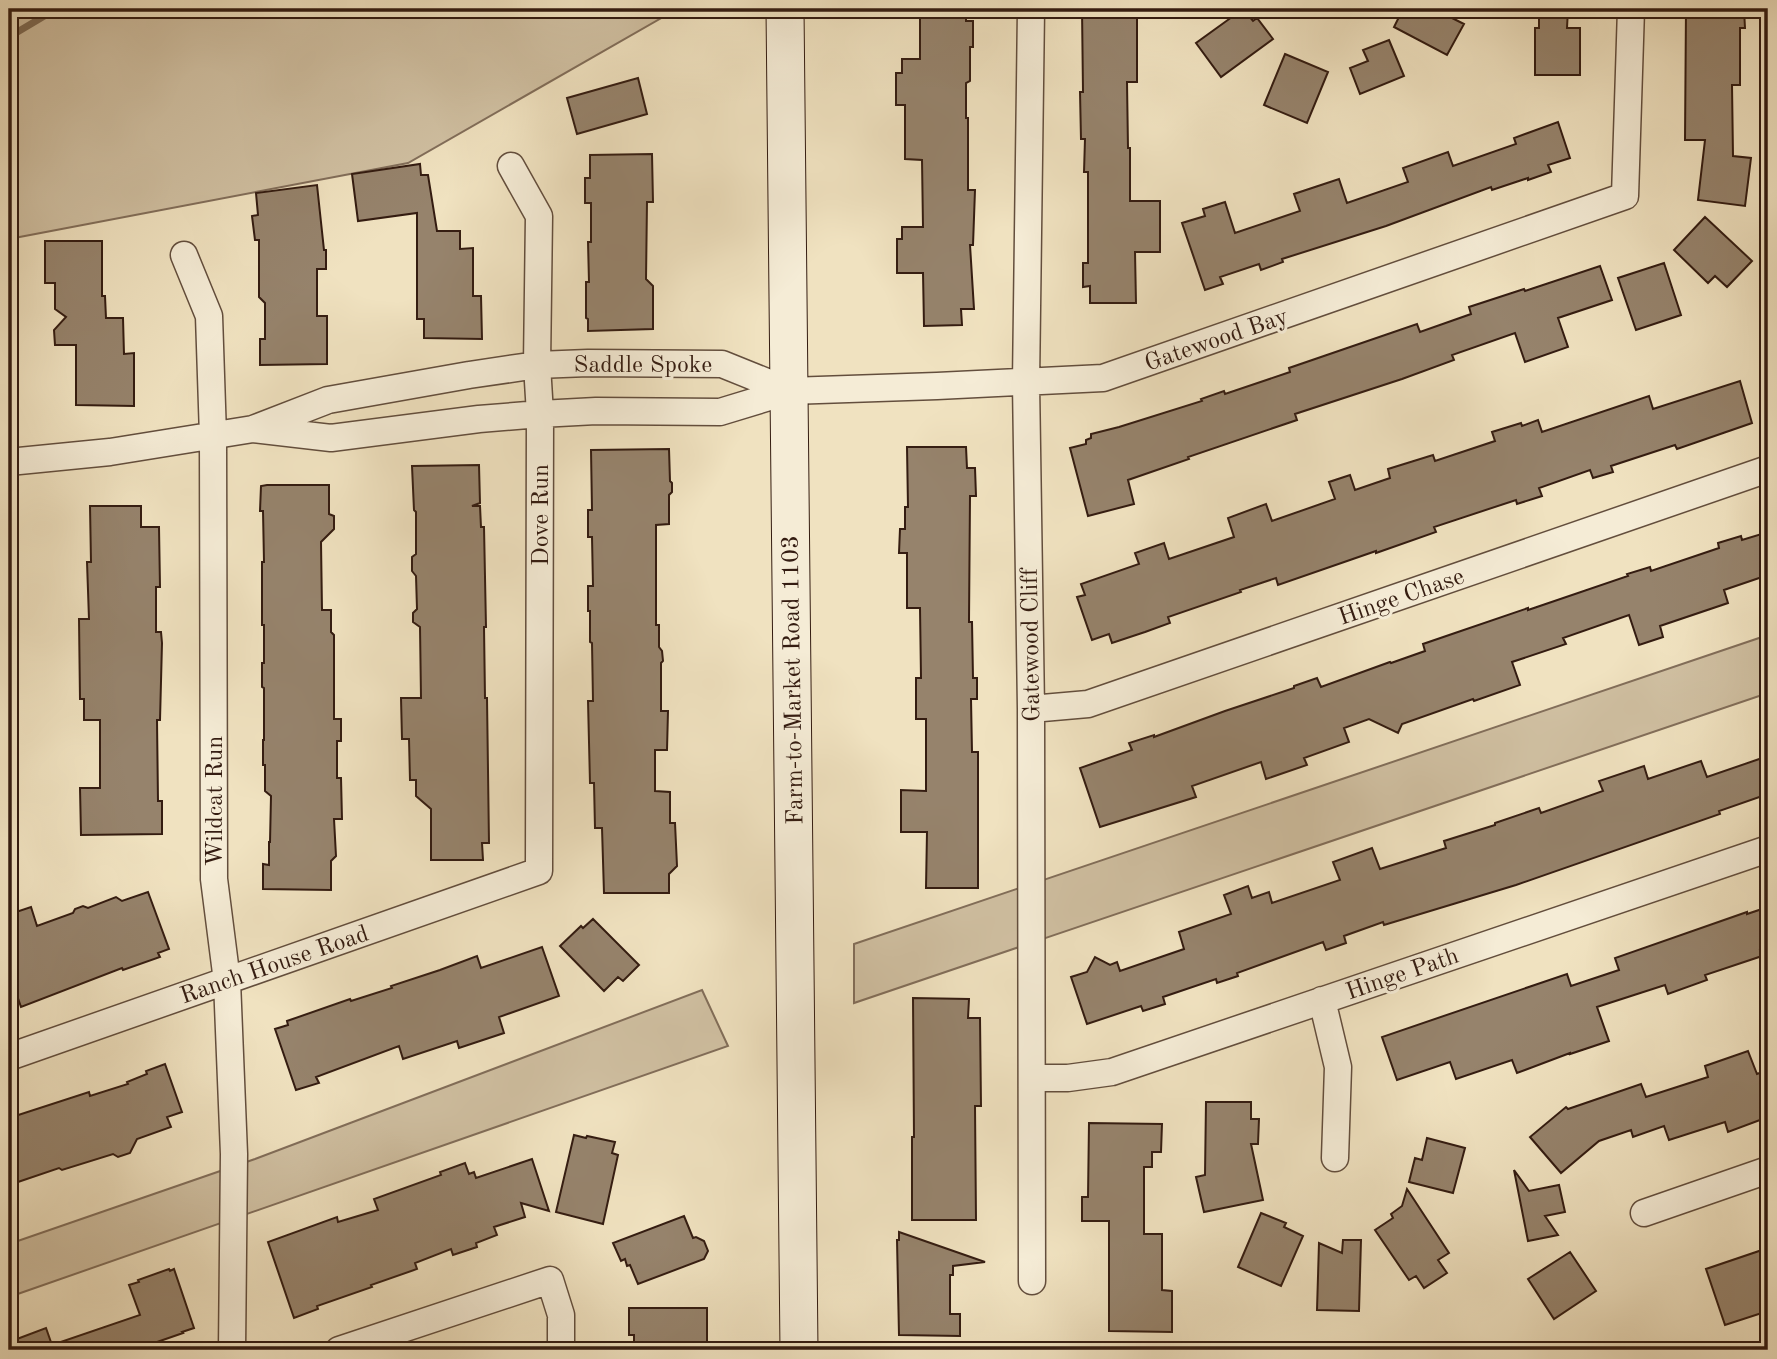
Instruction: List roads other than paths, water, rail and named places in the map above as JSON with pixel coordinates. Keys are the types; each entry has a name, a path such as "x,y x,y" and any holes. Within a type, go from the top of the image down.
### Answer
{"main road":[{"name":"Farm-to-Market Road 1103","path":"785,9 799,1350"}],"street":[{"name":"Gatewood Cliff","path":"1031,9 1026,383 1031,709 1032,1281"},
{"name":"Gatewood Bay","path":"789,391 1103,378 1625,196 1631,9"},
{"name":"Dove Run","path":"511,166 539,216 539,871"},
{"name":"Wildcat Run","path":"184,256 209,316 213,436 214,879 226,981 234,1154 232,1350"},
{"name":"Saddle Spoke","path":"9,462 110,452 253,429 328,400 537,365 722,364 789,391"},
{"name":"Saddle Spoke","path":"253,429 331,438 540,414 596,411 720,412 789,391"},
{"name":"Hinge Chase","path":"1031,709 1088,704 1768,469"},
{"name":"Hinge Path","path":"1032,1078 1068,1078 1112,1072 1768,849"},
{"name":"Ranch House Road","path":"9,1057 539,871"},
{"path":"1322,1000 1338,1068 1335,1158"},
{"path":"1644,1213 1768,1170"},
{"path":"339,1350 550,1280 561,1315 561,1350"}],"waterway":[{"path":"9,37 56,9"}]}
